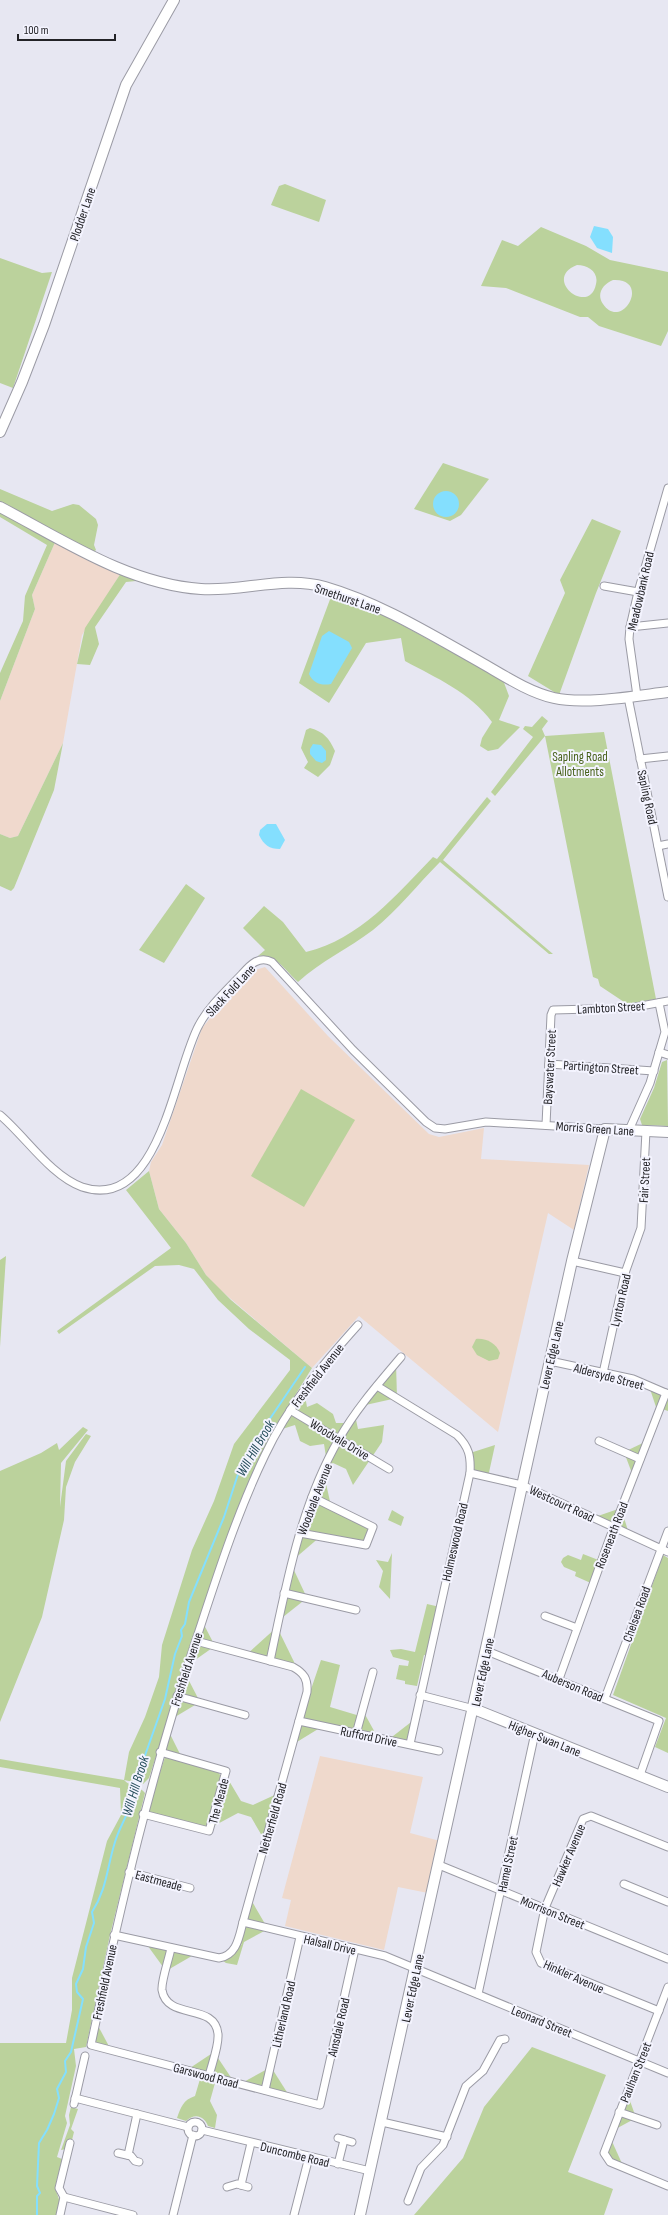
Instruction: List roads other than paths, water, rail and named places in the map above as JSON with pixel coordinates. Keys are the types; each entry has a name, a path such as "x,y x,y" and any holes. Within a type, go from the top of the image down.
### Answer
{"street":[{"name":"Plodder Lane","path":"0,432 22,382 44,325 126,84 174,0"},
{"name":"Meadowbank Road","path":"632,696 629,638 630,627 638,592 668,488"},
{"name":"Smethurst Lane","path":"0,507 109,564 139,576 189,588 209,590 281,583 323,586 363,600 392,613 544,695 573,700 668,692"},
{"path":"604,586 638,592"},
{"path":"630,627 668,623"},
{"name":"Sapling Road","path":"632,696 640,759 668,897"},
{"path":"640,759 668,756"},
{"path":"658,846 668,844"},
{"name":"Slack Fold Lane","path":"0,1116 51,1166 75,1184 97,1189 112,1188 125,1183 154,1149 199,1024 253,962 262,960 272,962 353,1050 430,1125 445,1129 478,1122 523,1124"},
{"name":"Lambton Street","path":"553,1010 609,1010 659,1004 668,1001"},
{"path":"629,1130 654,1071 665,1029 659,1004"},
{"name":"Bayswater Street","path":"546,1125 551,1015 553,1010"},
{"path":"658,1052 668,1055"},
{"name":"Partington Street","path":"549,1064 654,1071"},
{"name":"Morris Green Lane","path":"523,1124 668,1132"},
{"name":"Lever Edge Lane","path":"360,2215 487,1651 522,1484 572,1261 605,1129"},
{"name":"Fair Street","path":"641,1228 646,1131"},
{"name":"Lynton Road","path":"603,1373 625,1273 641,1228"},
{"path":"572,1261 625,1273"},
{"name":"Freshfield Avenue","path":"91,2045 114,1935 143,1814 160,1752 177,1696 229,1542 265,1453 290,1410 316,1373 358,1325"},
{"name":"Woodvale Avenue","path":"270,1661 284,1593 300,1533 312,1497 339,1439 377,1386 401,1357"},
{"name":"Aldersyde Street","path":"550,1361 633,1379 667,1393"},
{"name":"Holmeswood Road","path":"377,1386 457,1435 466,1444 470,1453 470,1473 410,1744"},
{"name":"Roseneath Road","path":"559,1679 613,1527 667,1393"},
{"name":"Woodvale Drive","path":"290,1410 389,1469"},
{"path":"600,1441 640,1459"},
{"name":"Westcourt Road","path":"470,1473 522,1484 668,1552"},
{"path":"300,1533 366,1544 373,1526 312,1497"},
{"name":"Chelsea Road","path":"605,1698 660,1548 668,1531"},
{"path":"284,1593 356,1610"},
{"path":"545,1616 577,1628"},
{"name":"Netherfield Road","path":"114,1935 219,1958 226,1957 233,1952 243,1922 307,1692 305,1678 302,1672 293,1667 196,1641"},
{"name":"Auberson Road","path":"487,1651 660,1721 640,1775"},
{"path":"356,1734 373,1672"},
{"name":"Higher Swan Lane","path":"420,1695 474,1709 668,1787"},
{"path":"177,1696 245,1715"},
{"name":"Rufford Drive","path":"299,1721 439,1751"},
{"name":"Hamel Street","path":"478,1994 535,1733"},
{"name":"The Meade","path":"143,1814 209,1831 226,1771 160,1752"},
{"name":"Hawker Avenue","path":"546,1908 581,1821 588,1816 668,1847"},
{"name":"Morrison Street","path":"438,1864 668,1959"},
{"name":"Eastmeade","path":"129,1872 190,1888"},
{"path":"624,1884 668,1902"},
{"name":"Hinkler Avenue","path":"546,1908 536,1952 542,1963 659,2011"},
{"name":"Halsall Drive","path":"243,1922 300,1937 385,1956 416,1968"},
{"name":"Litherland Road","path":"265,2090 300,1937"},
{"path":"171,1948 162,1990 166,2000 174,2008 204,2015 211,2019 216,2027 218,2035 209,2076"},
{"name":"Ainsdale Road","path":"320,2106 355,1950"},
{"name":"Leonard Street","path":"416,1968 668,2073"},
{"name":"Paulhan Street","path":"668,1987 605,2150 605,2157 610,2162 668,2186"},
{"path":"411,2198 421,2168 440,2150 447,2137 466,2086 483,2071 500,2040 505,2039"},
{"name":"Garswood Road","path":"91,2045 265,2090 320,2106"},
{"name":"Duncombe Road","path":"85,2056 74,2101 137,2114 188,2127 191,2123 197,2122 201,2126 202,2130 370,2171"},
{"path":"619,2112 657,2125"},
{"path":"128,2155 137,2114"},
{"path":"382,2122 447,2137"},
{"path":"188,2127 189,2132 193,2135"},
{"path":"193,2135 199,2134 202,2130"},
{"path":"173,2215 193,2135"},
{"name":"Duncombe Road","path":"338,2164 341,2139 352,2142"},
{"path":"60,2215 64,2197 59,2188 70,2143"},
{"name":"Duncombe Road","path":"227,2188 237,2184 244,2186 251,2143"},
{"path":"118,2153 128,2155 139,2162"},
{"path":"294,2215 309,2157"},
{"path":"64,2197 133,2215"}],"water":[{"path":"594,226 608,229 613,237 612,253 597,248 590,237"},
{"path":"446,491 455,495 459,504 455,513 446,517 437,513 433,504 437,495"},
{"path":"329,631 349,642 352,648 331,684 324,685 315,682 309,674 322,636"},
{"path":"313,744 321,745 326,751 326,760 322,763 316,761 310,754 310,749"},
{"path":"267,824 276,824 285,840 280,849 267,846 259,835 260,830"}],"waterway":[{"name":"Will Hill Brook","path":"37,2215 37,2196 40,2193 37,2186 39,2143 54,2114 59,2098 57,2089 66,2072 65,2061 71,2052 83,1999 77,1992 76,1984 83,1969 86,1947 94,1923 92,1912 101,1895 112,1851 127,1813 132,1792 165,1699 175,1654 182,1636 181,1630 185,1624 189,1602 224,1517 240,1468 265,1426 305,1367"}],"park label":[{"name":"Sapling Road Allotments","path":"580,764"}]}
